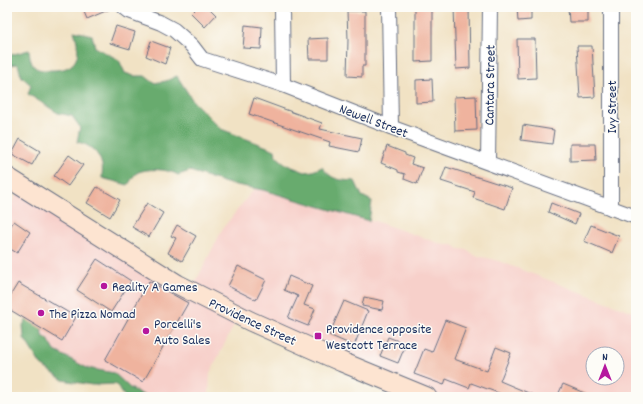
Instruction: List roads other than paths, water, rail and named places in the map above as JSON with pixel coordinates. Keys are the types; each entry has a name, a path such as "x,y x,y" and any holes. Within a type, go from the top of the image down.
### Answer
{"main road":[{"name":"Providence Street","path":"7,177 177,284 256,324 427,397"}],"street":[{"name":"Newell Street","path":"124,7 129,12 161,22 174,30 192,46 202,59 283,85 391,127 636,217"},
{"path":"282,7 283,85"},
{"path":"389,7 391,127"},
{"name":"Cantara Street","path":"488,162 490,7"},
{"name":"Ivy Street","path":"611,7 611,208"}],"place":[{"name":"Reality A Games","path":"104,286"},
{"name":"The Pizza Nomad","path":"41,313"},
{"name":"Porcelli's Auto Sales","path":"146,331"},
{"name":"Providence opposite Westcott Terrace","path":"318,336"}]}
